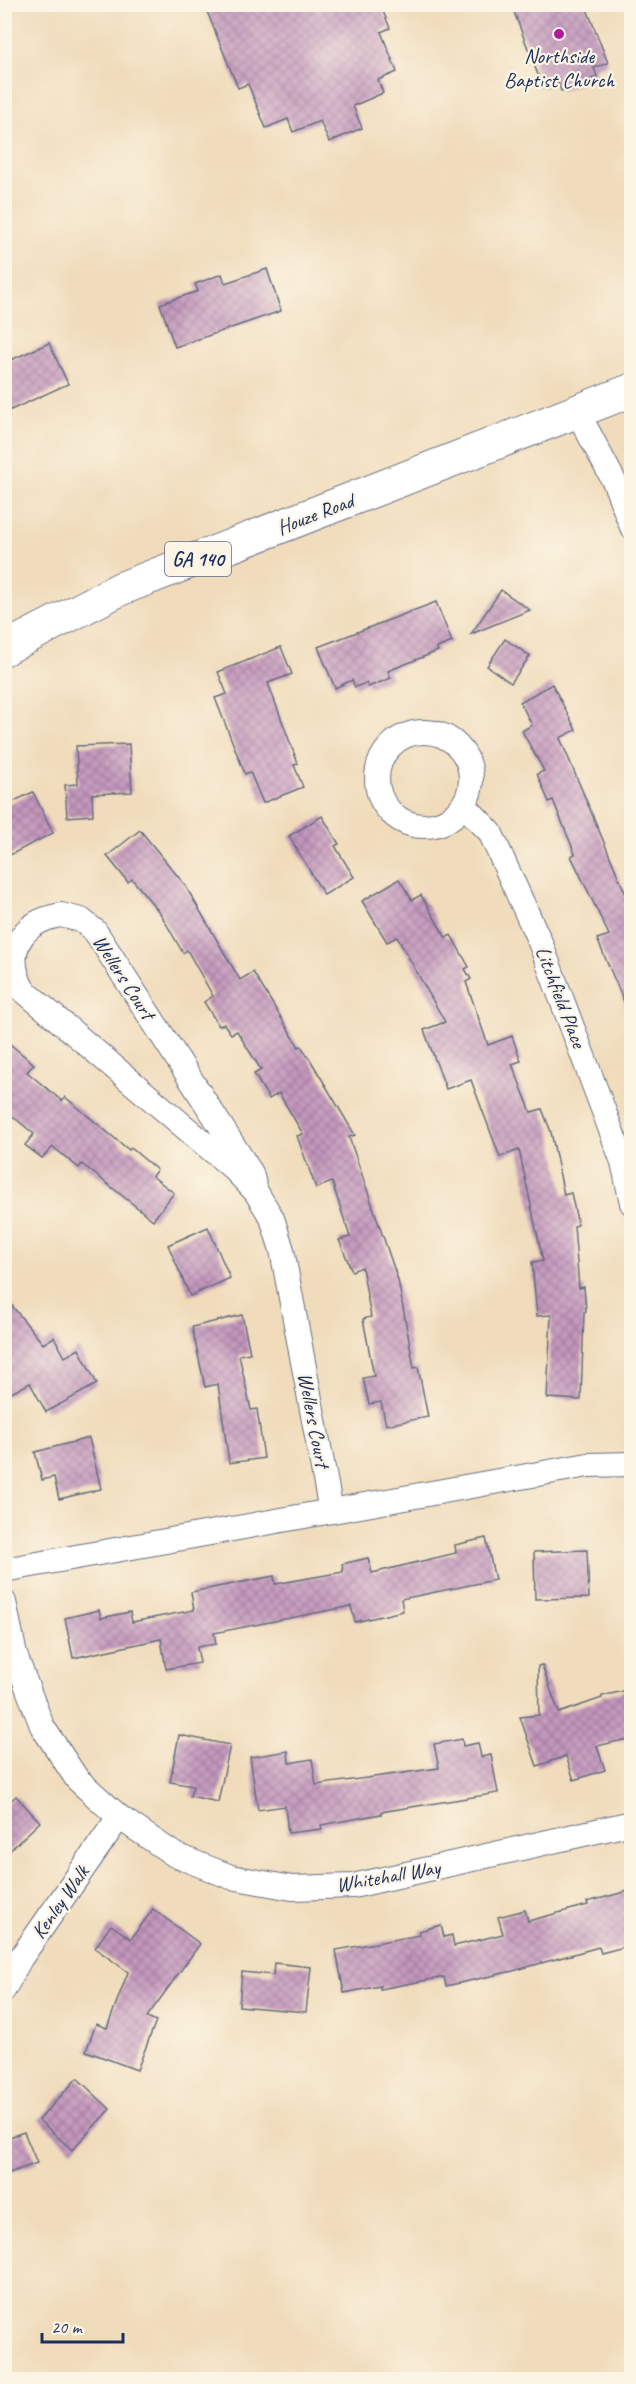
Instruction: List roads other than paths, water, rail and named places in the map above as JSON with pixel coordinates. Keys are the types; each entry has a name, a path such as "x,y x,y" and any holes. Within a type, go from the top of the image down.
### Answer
{"main road":[{"name":"Houze Road","path":"4,649 120,589 632,390"}],"street":[{"path":"578,412 615,483 632,526"},
{"name":"Litchfield Place","path":"464,805 490,832 540,942 623,1162 632,1203"},
{"name":"Wellers Court","path":"256,1192 251,1173 95,931 81,920 61,915 44,918 28,927 19,940 14,955 16,976 23,990 233,1168 256,1192 272,1218 282,1250 331,1511"},
{"path":"4,1570 588,1465 631,1462"},
{"name":"Whitehall Way","path":"4,1602 15,1655 42,1726 77,1779 119,1817 175,1855 231,1877 292,1888 353,1886 632,1823"},
{"name":"Kenley Walk","path":"4,1989 20,1959 119,1817"}],"place":[{"name":"Northside Baptist Church","path":"559,34"}]}
